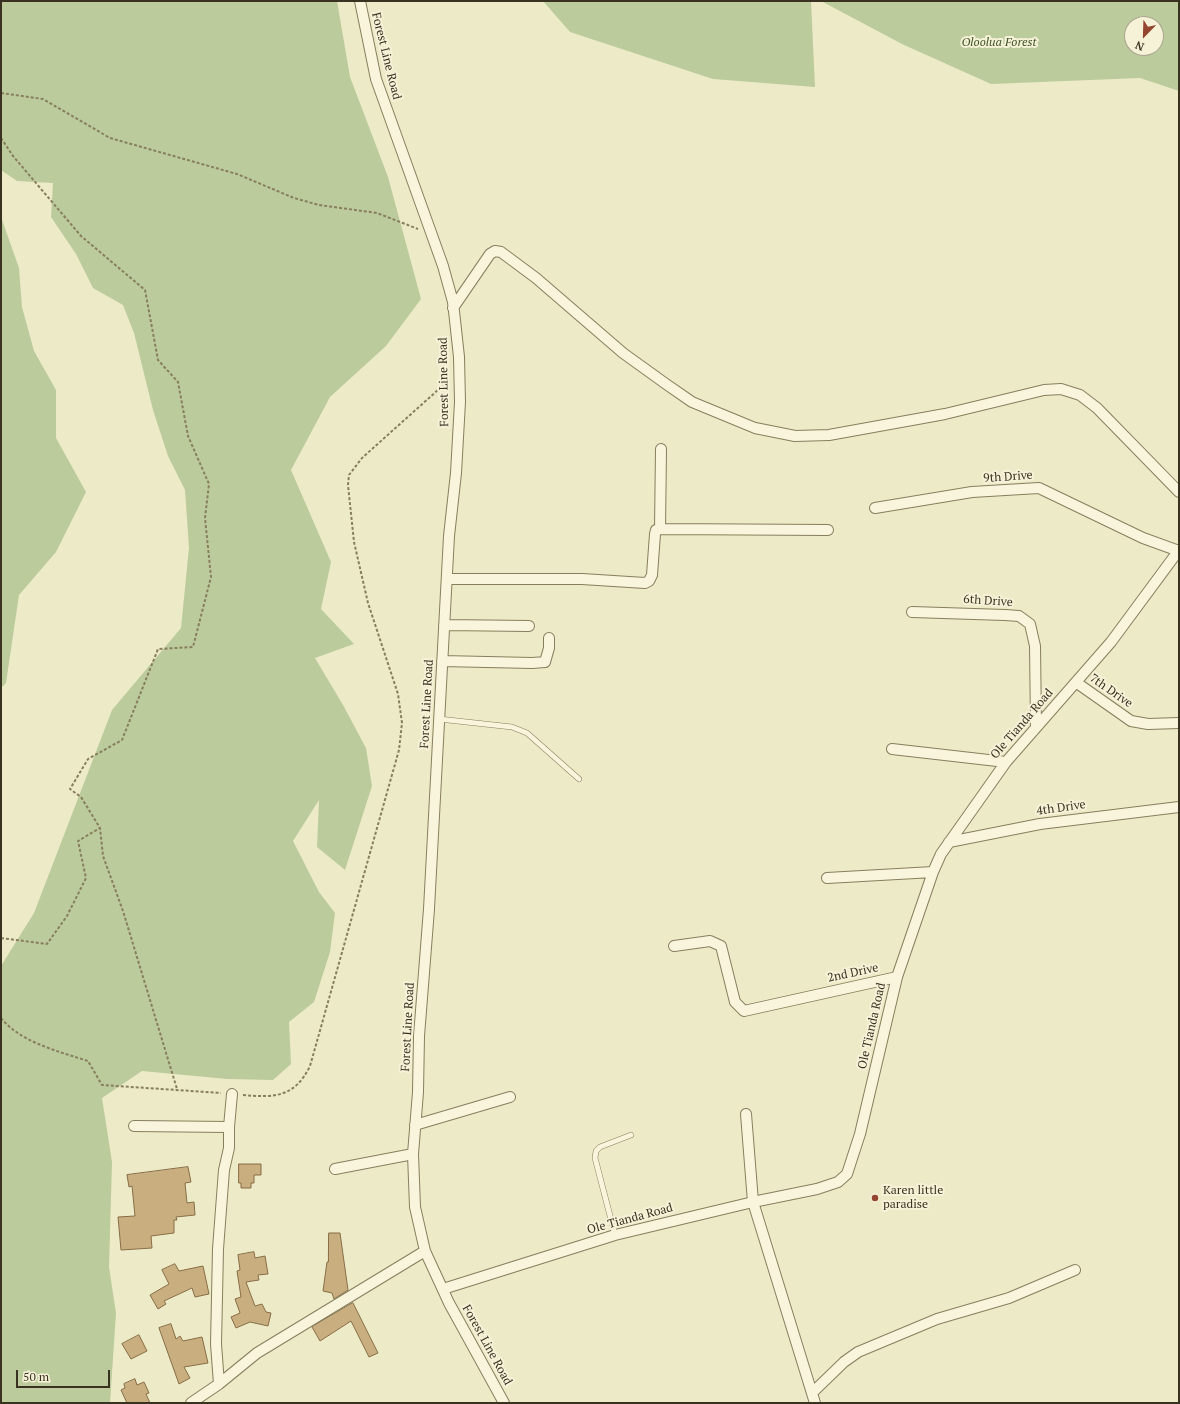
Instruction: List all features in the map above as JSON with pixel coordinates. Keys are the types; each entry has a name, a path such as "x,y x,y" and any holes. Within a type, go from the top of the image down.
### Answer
{"street":[{"name":"Forest Line Road","path":"360,1 376,79 433,234 443,266 453,308 459,371 460,402 444,625 413,1154 415,1207 425,1251 443,1289 504,1403"},
{"path":"453,308 490,254 495,251 501,252 536,278 623,352 692,402 755,428 795,436 829,435 930,417 1044,390 1071,390 1086,398 1097,408 1179,492"},
{"path":"660,529 661,449"},
{"name":"9th Drive","path":"875,508 972,492 1039,488 1143,538 1178,551"},
{"path":"447,579 582,579 645,583 649,581 652,575 656,530 828,530"},
{"name":"Ole Tianda Road","path":"443,1289 615,1235 753,1202 817,1189 838,1182 847,1174 862,1128 897,977 933,872 949,842 1006,762 1036,726 1077,683 1111,642 1178,551"},
{"name":"6th Drive","path":"912,612 1019,616 1030,624 1033,631 1035,646 1036,726"},
{"path":"444,625 529,626"},
{"path":"442,661 532,664 545,662 549,648 549,638"},
{"name":"7th Drive","path":"1077,683 1131,721 1148,724 1179,723"},
{"path":"892,749 1006,762"},
{"name":"4th Drive","path":"949,842 1040,824 1179,807"},
{"path":"827,878 933,872"},
{"name":"2nd Drive","path":"674,946 710,941 721,946 735,1002 744,1011 897,977"},
{"path":"219,1384 216,1344 218,1249 224,1170 229,1148 232,1094"},
{"path":"415,1125 510,1097"},
{"path":"746,1114 753,1202 813,1398"},
{"path":"134,1126 229,1127"},
{"path":"335,1169 413,1154"},
{"path":"191,1403 219,1384 257,1353 425,1251"},
{"path":"813,1398 844,1362 858,1352 937,1319 1009,1298 1075,1270"}],"lane":[{"path":"439,719 512,727 527,733 579,779"},
{"path":"615,1235 595,1158 596,1151 631,1135"}],"path":[{"path":"1,93 43,99 110,138 237,174 294,198 318,205 377,214 433,234"},
{"path":"1,138 13,156 81,236 146,290 158,360 178,382 188,436 209,484 205,518 211,577 193,647 158,649 122,740 88,760 70,789 81,797 100,828 102,856 123,911 176,1089"},
{"path":"1,1018 7,1026 44,1047 88,1061 102,1085 176,1089 258,1096 288,1092 297,1085 310,1066 399,750 402,723 398,694 368,603 354,542 348,485 349,475 362,458 459,371"},
{"path":"1,938 47,944 67,916 86,878 78,841 100,828"}],"green space":[{"path":"1,1 337,1 350,77 388,177 421,299 386,346 330,397 291,470 331,562 321,609 354,644 315,658 366,748 372,786 345,870 317,847 319,800 293,841 319,892 335,913 330,952 314,1002 289,1022 291,1064 273,1080 227,1079 142,1071 102,1098 112,1162 109,1267 116,1313 110,1403 1,1403 1,966 34,913 112,710 181,628 189,548 185,490 168,456 153,410 134,333 123,305 93,288 76,254 51,217 53,183 17,181 1,170"},
{"path":"543,1 811,1 815,87 713,79 570,32"},
{"name":"Oloolua Forest","path":"821,1 1179,1 1179,91 1140,78 991,84 902,44"},
{"path":"1,217 19,268 22,307 34,351 56,390 56,438 86,492 56,552 19,595 6,683 1,688"}],"building":[{"path":"239,1164 261,1164 261,1175 254,1175 254,1183 251,1183 251,1188 241,1188 241,1183 239,1183"},
{"path":"188,1167 191,1182 185,1183 187,1203 194,1202 195,1215 176,1217 177,1220 174,1220 174,1233 151,1236 152,1248 121,1250 118,1217 135,1216 132,1186 129,1187 127,1175"},
{"path":"329,1233 340,1233 348,1290 334,1299 332,1293 323,1291 328,1262"},
{"path":"254,1252 255,1258 265,1256 268,1274 258,1275 259,1280 246,1282 255,1306 262,1304 266,1312 271,1313 268,1326 250,1322 236,1328 231,1317 240,1313 235,1299 241,1297 237,1271 240,1270 238,1255"},
{"path":"175,1264 179,1271 203,1266 209,1294 195,1297 192,1288 164,1301 166,1304 158,1309 150,1295 169,1284 162,1270"},
{"path":"353,1303 378,1353 369,1357 351,1321 320,1341 312,1327"},
{"path":"171,1324 176,1339 180,1336 183,1341 202,1337 208,1363 184,1367 190,1378 179,1384 159,1328"},
{"path":"139,1335 147,1351 131,1359 122,1344"},
{"path":"135,1379 137,1385 144,1382 149,1393 146,1394 150,1403 127,1403 121,1390 125,1388 124,1384"}],"place":[{"name":"Karen little paradise","path":"875,1198"}]}
